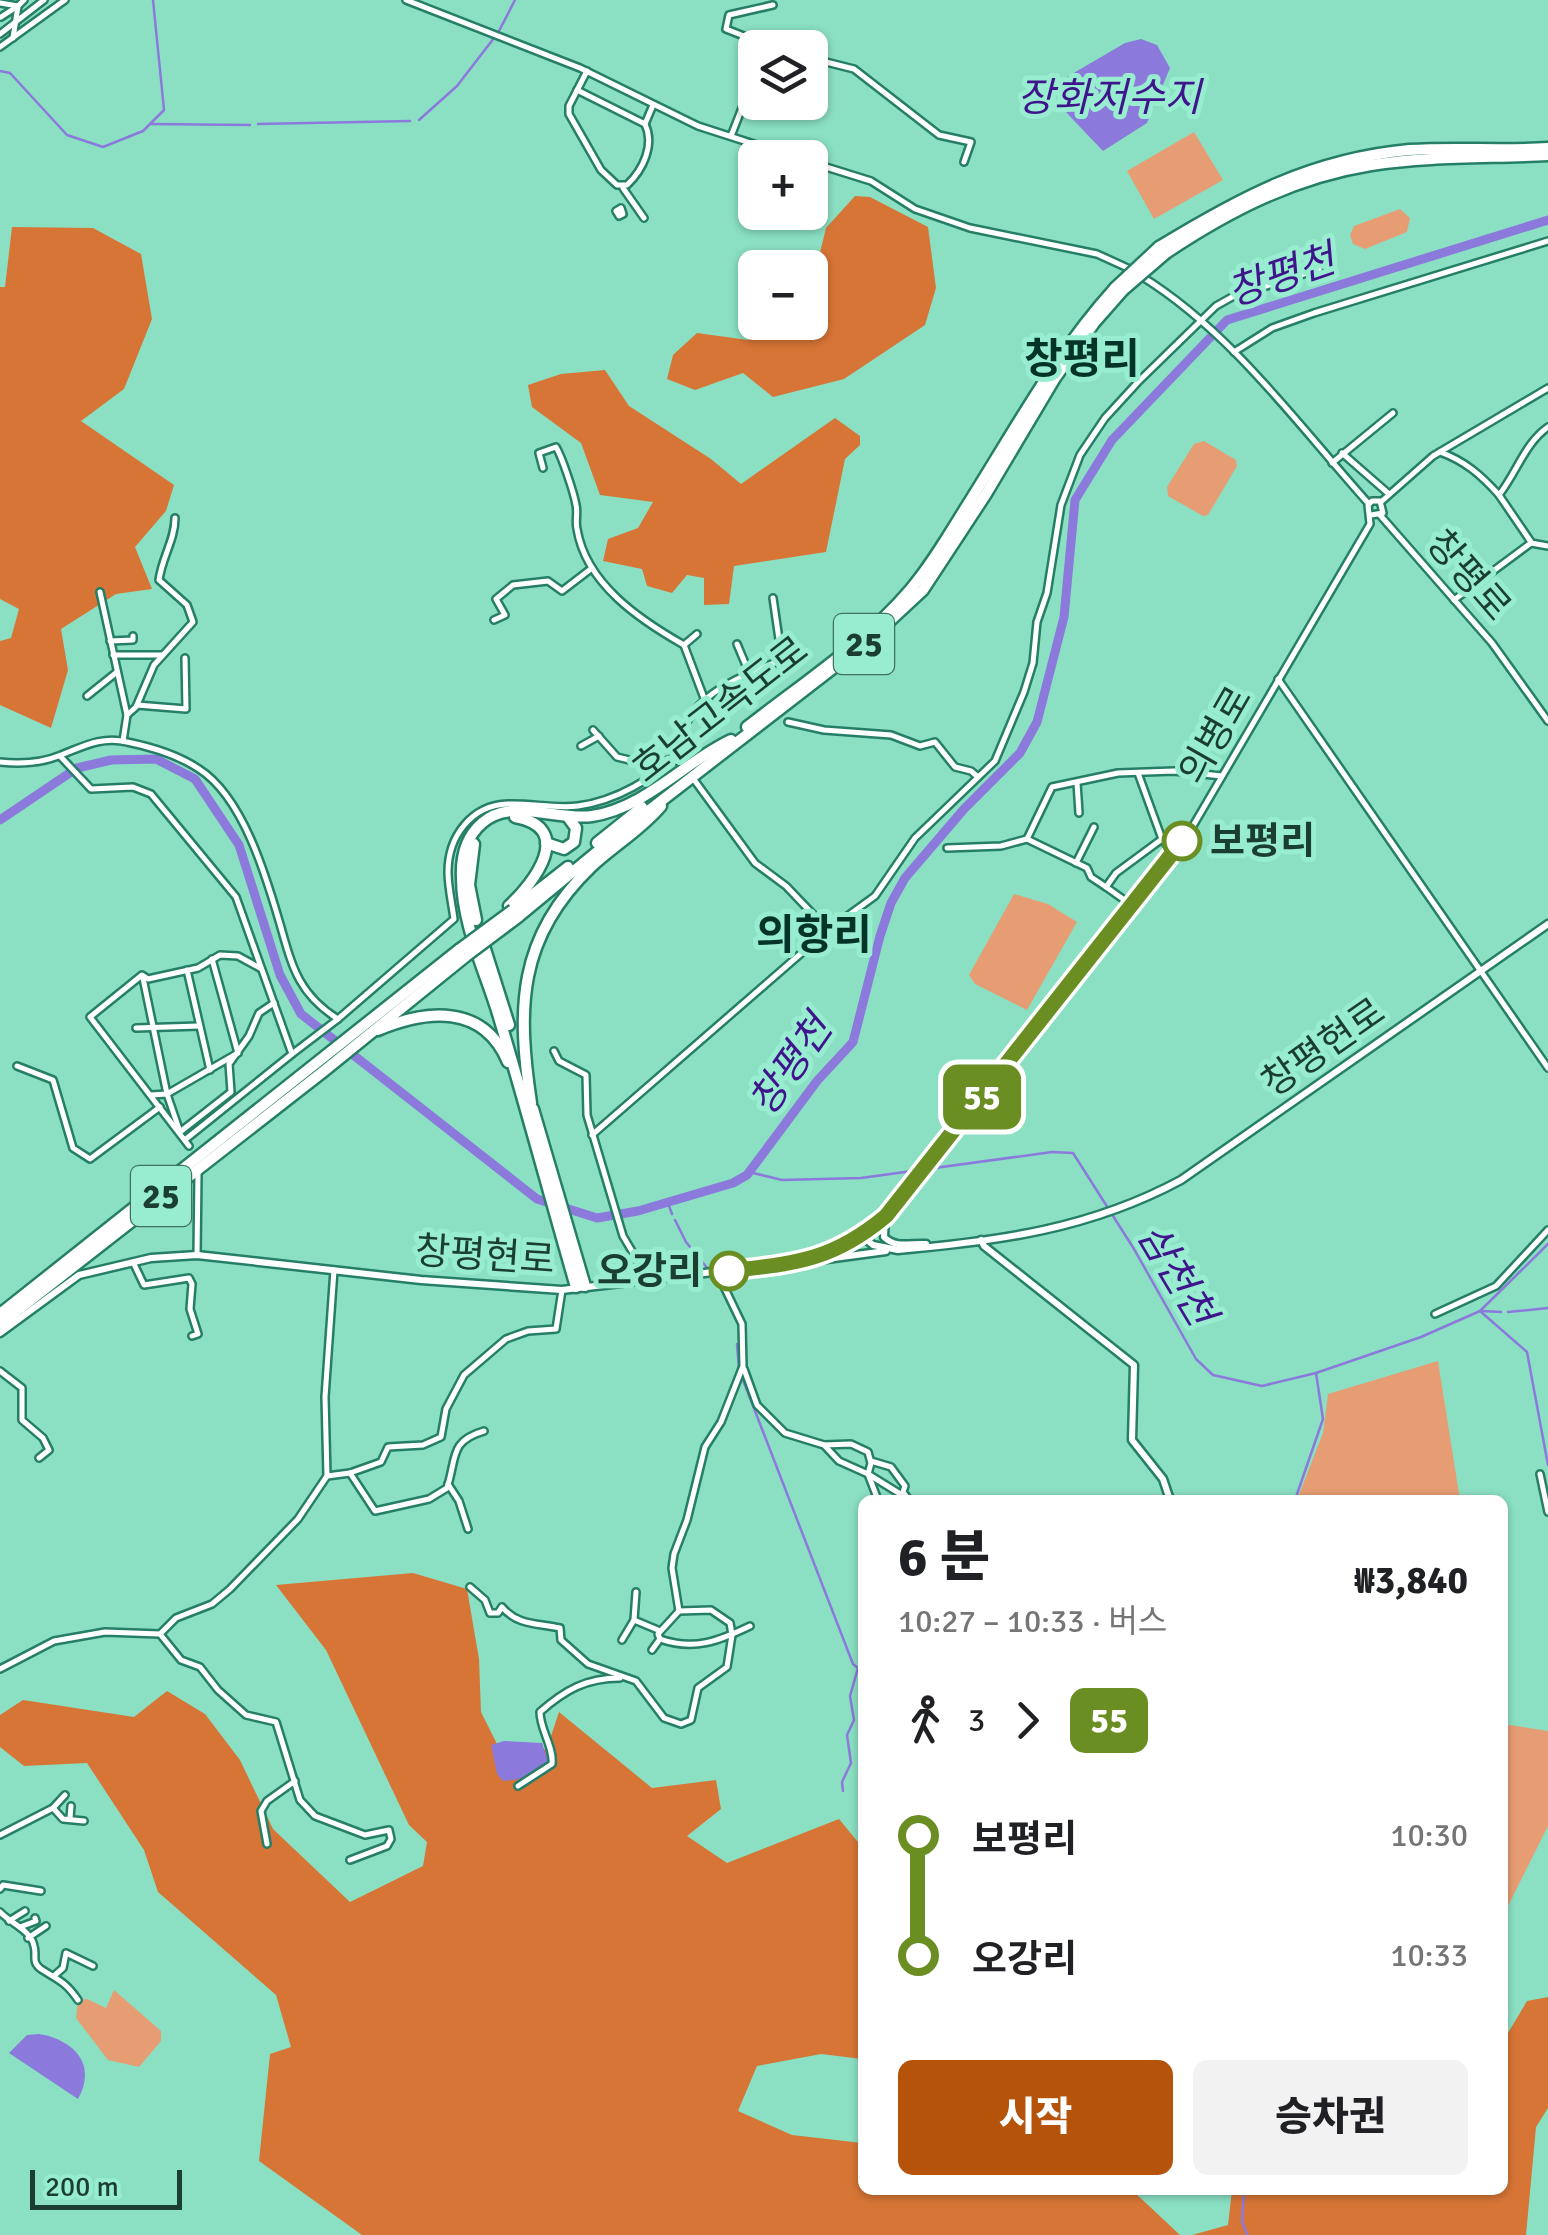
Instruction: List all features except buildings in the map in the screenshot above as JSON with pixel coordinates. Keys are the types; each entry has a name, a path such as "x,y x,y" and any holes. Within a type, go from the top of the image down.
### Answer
{"highway":[{"name":"호남고속도로","path":"0,1324 621,823 873,626 912,588 1084,322 1163,250 1238,209 1338,172 1408,161 1548,152"},
{"name":"호남고속도로","path":"514,911 868,641 923,590 1055,378 1119,289"},
{"path":"580,1287 552,1170 468,915 463,859 472,833 494,814 512,811 590,816 630,803 706,752 731,740"},
{"path":"565,1231 539,1159 529,1104 522,1025 525,988 536,950 566,896 588,870 651,818 672,793"},
{"path":"529,1104 475,919 468,885 472,848 478,835 499,819 525,819 534,824 546,843 564,848 574,842 576,828 568,817"},
{"path":"514,911 541,871 546,843"},
{"path":"366,1030 420,1015 442,1014 472,1024 496,1041 529,1104"},
{"name":"호남고속도로","path":"0,1314 320,1068"}],"main road":[{"name":"창평현로","path":"981,1240 1095,1218 1125,1208 1180,1180 1548,924"},
{"path":"886,1216 884,1236 889,1242 896,1246 938,1246"},
{"name":"창평현로","path":"0,1333 79,1274 133,1262 197,1255 562,1290 812,1260 862,1236"},
{"path":"862,1236 874,1245 898,1250"},
{"path":"812,1260 981,1240 1134,1365 1131,1434 1163,1479 1168,1495"}],"street":[{"path":"0,34 44,0"},
{"path":"0,47 65,0"},
{"path":"406,0 587,71 688,122 743,140"},
{"path":"0,3 21,3"},
{"path":"13,38 21,3"},
{"path":"1,16 21,3"},
{"path":"738,34 726,29 730,15 773,4"},
{"path":"828,62 854,69 939,135 970,142 964,162"},
{"path":"587,71 569,106 569,114 601,170 622,187 644,218"},
{"path":"578,90 645,124"},
{"path":"622,187 644,164 649,136 645,124 654,105"},
{"path":"731,136 738,118"},
{"path":"828,168 871,182 915,209 970,228 1118,261 1202,321 1369,504"},
{"path":"623,210 633,203"},
{"path":"1232,351 1272,328 1314,313 1548,240"},
{"path":"592,1135 828,930 875,896 916,838 995,760 1032,663 1061,504 1072,470 1105,418 1216,306 1232,297 1319,269"},
{"path":"1381,502 1440,452 1548,388"},
{"path":"1332,463 1393,413"},
{"path":"1499,495 1533,437 1548,426"},
{"path":"543,468 538,453 556,447 576,504 576,528 592,568 626,608 684,644 704,698"},
{"path":"1440,452 1479,472 1531,543 1548,546"},
{"path":"1342,453 1388,494"},
{"path":"1374,500 1381,502 1384,508 1380,515 1371,515 1369,504 1374,500"},
{"name":"의병로","path":"886,1216 1190,831 1370,524 1371,515"},
{"name":"창평로","path":"1380,515 1492,643 1548,721"},
{"path":"128,715 162,655 193,622 186,605 159,580 163,556 175,534 175,518"},
{"path":"1454,600 1531,543"},
{"path":"494,620 505,615 496,600 506,588 548,581 562,591 592,568"},
{"path":"100,592 128,715 123,741"},
{"path":"773,598 782,660"},
{"path":"684,644 697,634"},
{"path":"110,641 133,640 133,636"},
{"path":"737,644 750,676"},
{"path":"142,975 90,1018 188,1143 454,919 448,872 452,847 463,824 474,814 508,804 579,806 626,791 676,761 684,724 704,698 718,688 801,652"},
{"path":"113,654 162,655"},
{"path":"137,705 186,710 185,658"},
{"path":"87,696 117,672"},
{"path":"1278,680 1548,1068"},
{"path":"788,722 824,730 891,735 920,746 935,742 956,767 971,771 978,778"},
{"path":"593,730 616,757 650,765 676,761"},
{"path":"581,746 599,736"},
{"path":"0,762 60,756 99,740 123,741 178,758 201,770 220,788 261,863 291,968 304,989 336,1021"},
{"path":"60,756 90,789 133,788 151,794 236,897 292,1054"},
{"path":"1027,838 1052,786 1118,773 1174,770 1222,776"},
{"path":"1138,773 1162,839 1172,853"},
{"path":"695,781 755,864 786,886 828,930"},
{"path":"1077,783 1078,813"},
{"path":"1076,863 1094,828"},
{"path":"947,848 1001,846 1027,838 1087,868 1090,877 1130,904"},
{"path":"1106,887 1116,873 1162,839"},
{"path":"142,975 148,979 198,968 230,954 261,969"},
{"path":"212,959 238,1052"},
{"path":"187,970 210,1071"},
{"path":"142,975 167,1094 180,1132"},
{"path":"180,1132 231,1092 229,1064 259,1014 274,1003"},
{"path":"136,1028 199,1026"},
{"path":"554,1051 559,1061 586,1074 587,1115 610,1194 622,1232 649,1280"},
{"path":"151,1095 167,1094 238,1052"},
{"path":"17,1066 54,1080 73,1148 90,1159 160,1107"},
{"path":"197,1255 200,1168"},
{"path":"862,1236 886,1216"},
{"path":"1435,1314 1496,1286 1548,1230"},
{"path":"133,1262 144,1285 189,1278 190,1308 198,1334 192,1336"},
{"path":"0,1669 54,1641 105,1632 160,1634 176,1618 212,1604 230,1589 298,1519 327,1476 325,1397 334,1270"},
{"path":"716,1272 742,1324 743,1366 757,1405 784,1432 824,1444 860,1447 868,1452 868,1474 876,1495"},
{"path":"327,1476 381,1462 388,1447 423,1445 441,1438 446,1409 464,1375 506,1339 528,1331 556,1328 562,1290"},
{"path":"678,1611 674,1554 705,1447 721,1422 743,1366"},
{"path":"0,1371 22,1388 22,1420 43,1438 49,1450 39,1458"},
{"path":"350,1473 375,1511 429,1498 448,1484 458,1444 467,1436 484,1431"},
{"path":"824,1444 839,1461 902,1495"},
{"path":"871,1461 891,1468 905,1486 906,1495"},
{"path":"1540,1474 1548,1512"},
{"path":"448,1484 459,1501 468,1529"},
{"path":"470,1588 485,1600 490,1614 502,1608 524,1623 560,1628 561,1640 588,1664 640,1684 664,1718 685,1724 694,1713 698,1688 727,1668 730,1623 711,1610 678,1611 658,1630"},
{"path":"622,1640 634,1620 636,1592"},
{"path":"634,1620 658,1630"},
{"path":"660,1640 686,1647 750,1626"},
{"path":"652,1650 660,1640 658,1630"},
{"path":"160,1634 181,1660 200,1667 246,1715 276,1722 300,1800 315,1816 365,1835 390,1830 388,1846 350,1860"},
{"path":"518,1786 552,1764 554,1757 540,1712 591,1679 622,1678"},
{"path":"267,1844 261,1811 295,1780"},
{"path":"0,1835 53,1808 65,1795"},
{"path":"68,1820 72,1816 71,1806"},
{"path":"53,1808 63,1819 84,1821"},
{"path":"0,1889 3,1885 41,1891"},
{"path":"9,1921 25,1911"},
{"path":"0,1912 33,1941 34,1959 40,1968 55,1974 78,2000"},
{"path":"20,1927 36,1921 35,1918"},
{"path":"28,1938 46,1926"},
{"path":"55,1974 63,1968 66,1953 93,1966"}],"shaded area":[{"path":"1194,132 1223,180 1154,219 1127,171"},
{"path":"855,196 870,197 928,227 936,288 925,325 844,379 773,397 743,373 695,390 667,379 673,355 697,333 738,340 828,340 828,250 821,250 828,226"},
{"path":"1400,209 1410,218 1407,232 1365,249 1353,244 1350,235 1354,226"},
{"path":"12,227 93,228 141,254 152,319 124,389 81,421 174,485 166,511 135,547 152,589 116,594 61,629 68,670 51,728 0,705 0,641 11,638 19,609 0,599 0,287 5,287"},
{"path":"605,370 629,406 711,459 741,484 835,418 860,436 860,445 845,459 826,552 734,566 729,604 704,605 704,578 687,575 672,593 647,586 642,569 603,561 608,539 638,528 653,502 600,495 581,443 532,407 528,385 561,374"},
{"path":"1204,441 1236,460 1237,466 1208,515 1203,516 1168,496 1167,487 1194,444"},
{"path":"1014,894 1048,904 1077,922 1027,1010 975,984 969,975"},
{"path":"1438,1361 1459,1495 1299,1495 1323,1433 1328,1394"},
{"path":"413,1573 467,1589 479,1659 481,1712 510,1770 547,1748 559,1712 652,1788 716,1780 721,1809 687,1836 727,1863 839,1819 858,1842 858,2059 821,2054 757,2066 738,2111 792,2135 858,2143 858,2195 1137,2195 1180,2235 362,2235 259,2161 270,2054 291,2047 276,1995 158,1892 144,1850 87,1763 24,1766 0,1747 0,1715 23,1700 134,1717 167,1691 205,1714 240,1760 273,1829 350,1902 423,1866 427,1842 409,1825 326,1650 276,1585"},
{"path":"1508,1725 1548,1731 1548,1826 1508,1906"},
{"path":"114,1990 161,2031 161,2041 139,2067 108,2060 76,2018 78,2000 87,1999 106,2008"},
{"path":"1548,1997 1548,2108 1536,2127 1526,2235 1192,2235 1228,2225 1231,2195 1508,2195 1508,2033 1527,2001"}],"water":[{"name":"장화저수지","path":"1141,39 1157,45 1170,68 1147,123 1103,151 1061,107 1060,81 1125,43"},
{"path":"504,1741 542,1743 548,1761 520,1779 503,1781 497,1774 491,1745"},
{"path":"39,2034 63,2042 79,2056 85,2075 78,2099 9,2053 27,2035"}],"waterway":[{"path":"0,71 10,73 67,135 103,147 143,131 164,110 153,0"},
{"path":"499,31 515,0"},
{"path":"419,120 457,86 494,38"},
{"path":"258,124 410,121"},
{"path":"151,124 250,125"},
{"name":"창평천","path":"0,820 77,768 111,760 156,759 195,779 239,845 280,975 301,1014 537,1199 597,1218 638,1211 733,1183 747,1175 817,1081 853,1042 880,936 905,878 964,809 1020,753 1037,722 1064,617 1075,500 1112,440 1227,320 1548,220"},
{"name":"삼천천","path":"749,1172 782,1180 861,1178 1052,1152 1073,1153 1134,1249 1196,1359 1213,1375 1262,1386 1316,1373 1421,1337 1480,1311 1548,1244"},
{"path":"668,1203 672,1214"},
{"path":"675,1220 686,1242 708,1269"},
{"path":"1508,1312 1548,1308"},
{"path":"1480,1311 1527,1352 1548,1465"},
{"path":"1482,1311 1501,1312"},
{"path":"737,1344 739,1369"},
{"path":"1297,1495 1323,1419 1316,1373"},
{"path":"743,1380 853,1664 858,1668 850,1696 854,1720 847,1735 851,1763 842,1782 843,1791"},
{"path":"1244,2195 1242,2221 1247,2235"}],"bus line":[{"name":"55","path":"729,1271 812,1260 862,1236 886,1216 1182,841"}],"place":[{"name":"보평리","path":"1182,841"},
{"name":"오강리","path":"729,1271"}],"district":[{"name":"창평리","path":"1082,358"},
{"name":"의항리","path":"814,934"}]}
